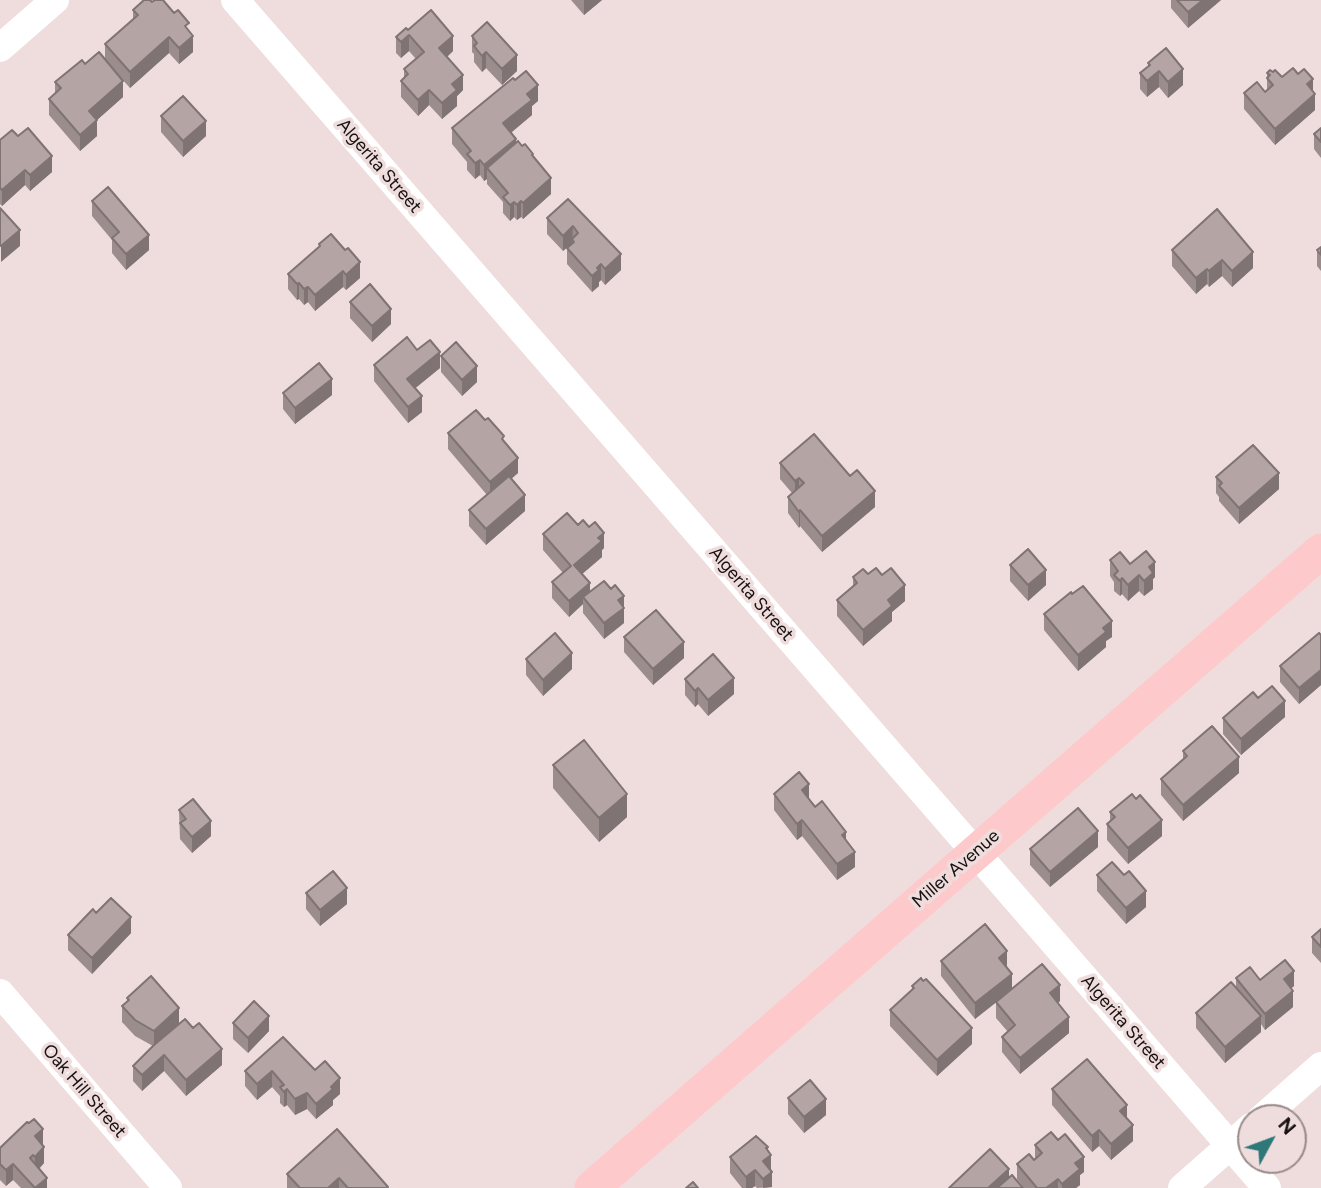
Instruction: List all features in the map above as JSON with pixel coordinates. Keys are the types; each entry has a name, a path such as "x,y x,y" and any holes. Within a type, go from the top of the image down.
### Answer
{"main road":[{"name":"Miller Avenue","path":"592,1188 1321,551"}],"street":[{"path":"0,48 55,0"},
{"name":"Algerita Street","path":"235,0 1267,1188"},
{"name":"Oak Hill Street","path":"0,993 168,1188"},
{"path":"1278,1104 1321,1066"},
{"path":"1182,1188 1237,1140"}],"building":[{"path":"144,0 163,0 174,13 178,10 189,23 185,26 193,36 179,48 169,37 130,72 105,44 138,15 133,10"},
{"path":"1177,0 1203,0 1188,12"},
{"path":"431,10 453,36 439,48 463,75 452,84 457,90 442,103 429,90 418,100 401,81 408,74 404,69 424,52 409,35 401,42 396,37"},
{"path":"487,22 517,55 502,69 486,52 482,56 474,46 477,43 472,36"},
{"path":"1166,48 1183,69 1168,82 1159,71 1147,81 1140,73"},
{"path":"99,52 123,81 89,111 97,120 80,135 49,99 61,88 55,82 82,60 85,64"},
{"path":"1293,68 1298,74 1304,69 1313,79 1307,84 1315,94 1275,129 1244,93 1257,82 1265,92 1273,85 1267,78 1270,70 1275,70 1282,77"},
{"path":"526,71 538,85 527,94 532,100 503,123 516,139 484,165 480,160 475,163 467,154 471,151 452,128 513,78 515,80"},
{"path":"183,96 206,121 183,141 161,116"},
{"path":"28,128 52,156 30,175 25,170 2,190 0,140 12,130 18,136"},
{"path":"1321,128 1321,142 1314,134"},
{"path":"518,141 522,146 525,144 551,178 523,203 521,201 517,205 514,202 510,205 503,197 508,193 487,168"},
{"path":"108,187 149,235 126,254 112,238 119,232 92,201"},
{"path":"568,199 621,254 605,269 601,264 592,276 567,248 578,233 573,226 563,236 547,218"},
{"path":"0,208 20,230 1,246 0,245"},
{"path":"1217,209 1253,252 1232,271 1222,260 1196,278 1172,250"},
{"path":"331,234 360,262 346,275 343,271 315,295 308,287 304,289 297,284 288,274"},
{"path":"370,284 391,309 372,326 350,302"},
{"path":"407,337 417,350 430,340 440,352 407,379 422,396 408,407 374,365"},
{"path":"456,342 477,366 462,380 441,356"},
{"path":"319,363 332,379 295,408 283,393"},
{"path":"476,410 485,420 488,418 504,436 502,439 518,458 490,482 448,433"},
{"path":"814,434 850,476 857,470 875,491 822,536 788,497 804,483 799,478 795,481 780,463"},
{"path":"1253,445 1279,473 1239,508 1219,486 1222,483 1216,477"},
{"path":"509,476 525,495 486,529 469,510"},
{"path":"567,513 578,525 583,520 589,527 595,522 604,533 598,538 602,541 574,565 590,583 569,601 552,582 571,566 543,534"},
{"path":"1028,549 1046,570 1028,585 1010,565"},
{"path":"1146,551 1155,562 1149,567 1153,573 1144,581 1139,575 1128,585 1122,578 1120,581 1114,575 1118,571 1110,560 1120,552 1130,564"},
{"path":"876,568 882,575 891,568 905,585 888,600 892,606 863,630 837,600 857,583 853,577 863,569 868,574"},
{"path":"604,581 611,589 615,585 624,596 618,600 624,608 604,623 583,597"},
{"path":"1083,586 1112,621 1103,628 1106,632 1078,655 1044,614 1071,592 1072,594"},
{"path":"656,610 684,642 653,669 624,637"},
{"path":"555,633 572,653 543,680 526,659"},
{"path":"1319,633 1321,670 1299,688 1280,666"},
{"path":"713,654 734,678 708,700 698,688 695,691 685,679"},
{"path":"1272,686 1285,701 1241,739 1223,718 1253,692 1258,698"},
{"path":"1212,726 1239,757 1183,805 1161,779 1187,756 1183,751"},
{"path":"584,740 627,794 599,818 553,765"},
{"path":"799,772 809,784 802,790 815,807 822,801 846,832 842,835 855,852 837,864 802,820 797,824 774,794"},
{"path":"1132,794 1136,799 1140,795 1162,820 1128,848 1107,824 1115,817 1110,812"},
{"path":"193,799 211,821 192,837 180,823 186,819 179,810"},
{"path":"1078,808 1098,831 1050,872 1030,849"},
{"path":"1112,862 1124,875 1129,871 1146,891 1126,908 1097,875"},
{"path":"333,871 347,888 320,910 306,893"},
{"path":"111,898 131,917 92,958 68,935 93,909 96,913"},
{"path":"985,924 1007,951 999,958 1012,974 975,1003 941,961"},
{"path":"1321,929 1321,947 1312,937"},
{"path":"1285,960 1294,971 1284,979 1293,991 1265,1014 1236,978 1250,967 1260,980"},
{"path":"1042,964 1060,985 1050,993 1069,1017 1020,1058 1002,1037 1015,1025 996,1002"},
{"path":"151,976 179,1008 154,1031 135,1020 122,1006"},
{"path":"921,978 923,981 926,979 972,1028 937,1060 890,1010"},
{"path":"1231,982 1261,1016 1225,1047 1196,1013"},
{"path":"254,1001 269,1016 248,1038 233,1023"},
{"path":"185,1019 193,1028 199,1023 222,1049 186,1080 164,1055 142,1075 133,1066"},
{"path":"283,1037 315,1070 325,1061 340,1078 331,1087 333,1089 316,1104 307,1093 295,1099 287,1089 284,1092 280,1087 284,1085 272,1071 257,1084 245,1071"},
{"path":"1087,1059 1127,1105 1120,1111 1133,1125 1111,1144 1099,1130 1092,1136 1052,1089"},
{"path":"810,1080 826,1099 804,1117 788,1098"},
{"path":"34,1119 43,1129 35,1136 44,1147 35,1157 33,1155 30,1158 47,1178 35,1188 13,1164 6,1170 0,1164 0,1148 27,1122"},
{"path":"337,1129 387,1188 348,1188 339,1178 328,1188 300,1188 287,1174"},
{"path":"1051,1132 1058,1140 1065,1134 1084,1157 1075,1163 1080,1169 1062,1184 1058,1179 1046,1188 1037,1188 1017,1164 1029,1154 1034,1160 1042,1153 1035,1145"},
{"path":"756,1136 768,1147 766,1148 771,1155 763,1161 772,1172 763,1179 755,1170 746,1177 730,1157"},
{"path":"990,1149 1009,1169 988,1188 949,1188"},
{"path":"1012,1175 1023,1188 997,1188"},
{"path":"693,1182 698,1188 686,1188"}]}
